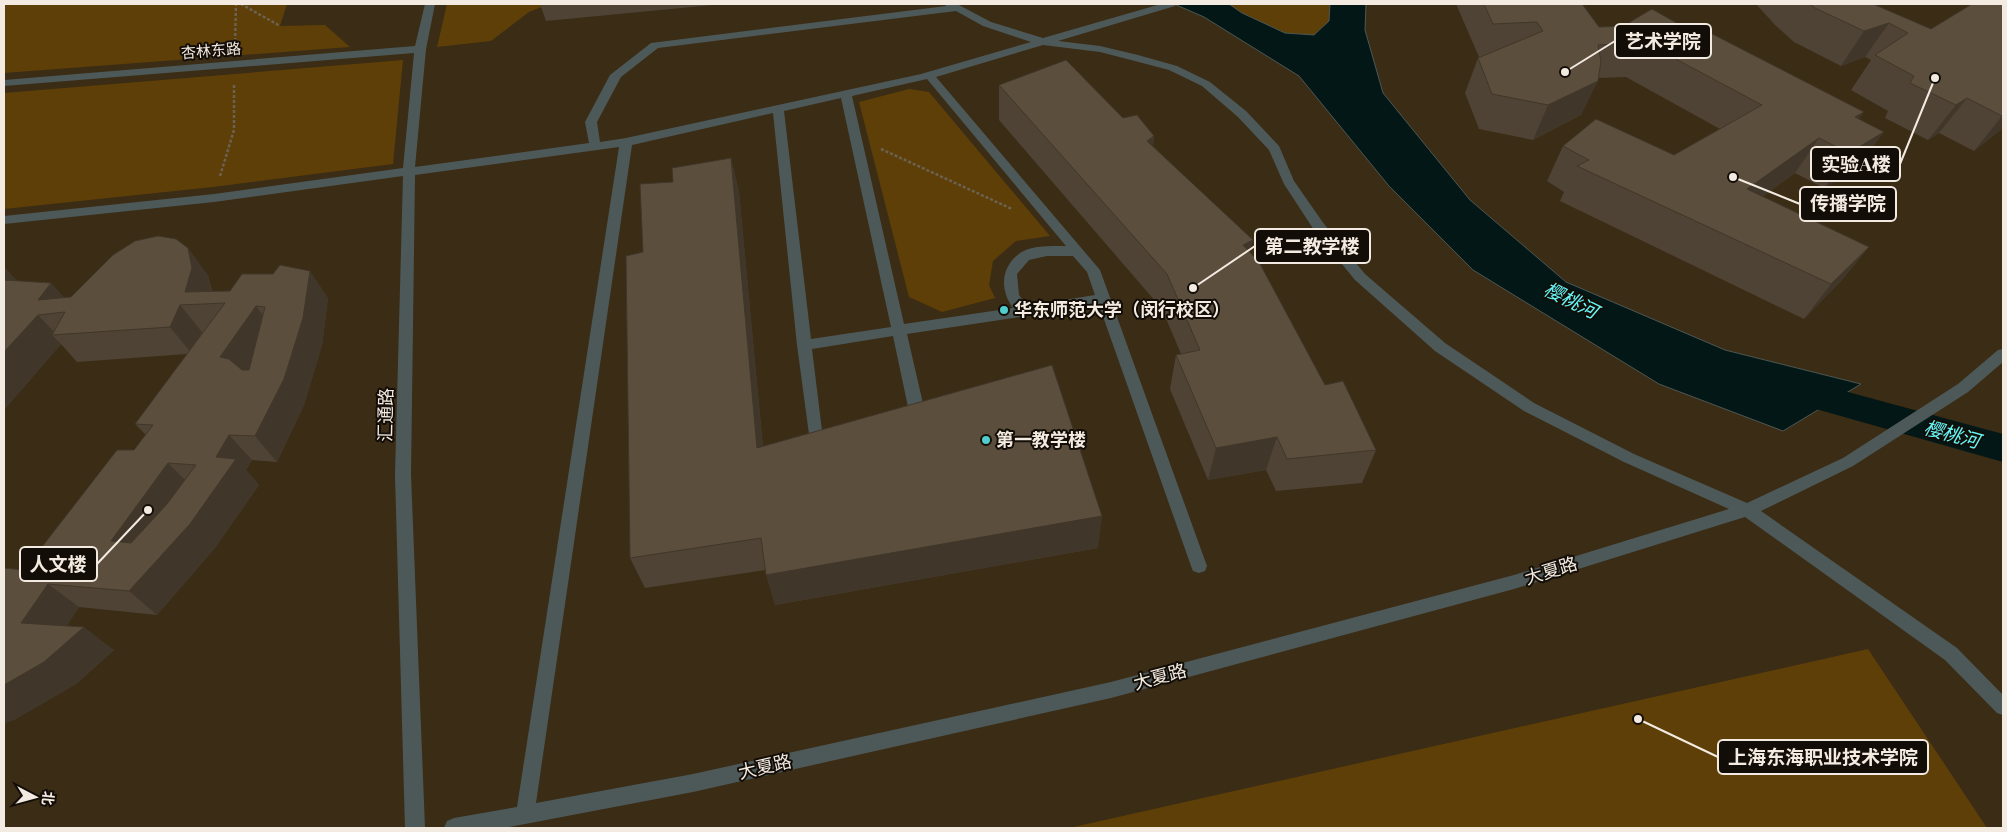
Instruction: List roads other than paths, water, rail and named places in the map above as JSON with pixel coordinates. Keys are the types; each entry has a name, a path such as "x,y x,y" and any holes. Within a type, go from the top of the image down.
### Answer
{"street":[{"name":"汇通路","path":"415,828 403,475 409,170 420,49 430,4"},
{"path":"4,220 214,198 626,142 929,75 1168,5"},
{"path":"595,146 591,122 616,75 655,45 954,6 987,24 1043,42 1100,49 1134,56 1173,68 1206,84 1242,114 1274,149 1288,181 1319,227 1360,277 1440,346 1530,407 1629,458 1747,510 1951,654 2003,708"},
{"name":"杏林东路","path":"4,83 420,49"},
{"path":"929,75 1093,270 1198,566"},
{"path":"846,94 920,420 901,425"},
{"path":"778,109 816,445 835,441"},
{"path":"525,815 626,142"},
{"path":"1023,311 1012,296 1010,273 1025,256 1047,251 1078,252"},
{"path":"804,345 1104,299"},
{"name":"大夏路","path":"454,828 693,783 1110,690 1514,582 1747,510 1848,462 1963,388 2003,354"}],"water":[{"path":"1174,4 1229,4 1242,13 1285,33 1314,35 1329,21 1330,4 1366,4 1365,30 1383,93 1470,200 1566,282 1725,350 1861,384 1783,431 1659,384 1473,270 1389,186 1299,76 1204,17"}],"waterway":[{"name":"樱桃河","path":"1789,389 2003,448"}],"place":[{"name":"艺术学院","path":"1565,72"},
{"name":"实验A楼","path":"1935,78"},
{"name":"传播学院","path":"1733,177"},
{"name":"第二教学楼","path":"1193,288"},
{"name":"华东师范大学（闵行校区）","path":"1004,310"},
{"name":"第一教学楼","path":"986,440"},
{"name":"人文楼","path":"148,510"},
{"name":"上海东海职业技术学院","path":"1638,719"}]}
